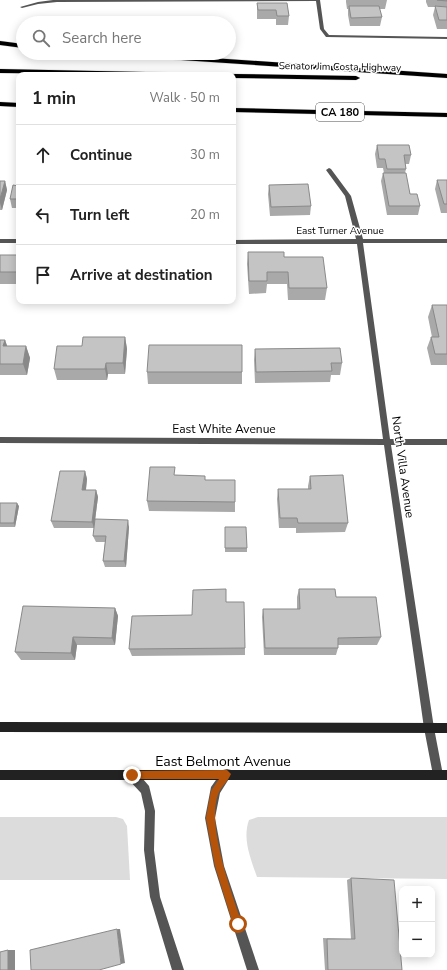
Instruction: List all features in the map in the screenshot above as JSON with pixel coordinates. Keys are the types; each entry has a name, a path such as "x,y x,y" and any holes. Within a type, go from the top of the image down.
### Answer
{"highway":[{"path":"0,43 16,45"},
{"path":"210,60 447,76"},
{"path":"0,71 48,72"},
{"name":"Senator Jim Costa Highway","path":"236,76 447,80"},
{"path":"0,104 16,105"},
{"name":"CA 180","path":"236,110 447,115"}],"main road":[{"path":"0,727 447,728"},
{"name":"East Belmont Avenue","path":"0,775 442,775"}],"street":[{"path":"24,0 22,7 38,3 57,1 318,0 322,29 328,36 447,38"},
{"name":"North Villa Avenue","path":"329,170 348,196 360,240 387,442 429,728 442,775"},
{"name":"East Turner Avenue","path":"236,242 447,240"},
{"path":"0,241 16,241"},
{"name":"East White Avenue","path":"0,440 447,442"},
{"path":"227,774 215,791 210,818 219,866 253,970"},
{"path":"132,775 145,790 150,811 149,850 155,897 178,970"}],"shaded area":[{"path":"0,817 116,817 123,819 127,826 130,880 0,880"},
{"path":"258,817 447,817 447,879 257,877 248,849 246,834 249,820"}],"building":[{"path":"257,3 287,3 289,16 277,16 276,10 258,10"},
{"path":"349,6 379,6 382,17 351,18"},
{"path":"435,6 447,7 447,20 439,20"},
{"path":"377,145 409,145 411,155 404,155 406,169 387,169 385,159 379,159"},
{"path":"383,173 406,173 410,194 417,194 420,206 389,206"},
{"path":"437,180 447,180 447,204 444,204"},
{"path":"0,181 5,181 0,199"},
{"path":"308,184 311,206 271,207 269,185"},
{"path":"13,185 16,186 16,199 10,199"},
{"path":"248,252 284,252 284,257 323,257 327,288 289,288 288,272 267,272 267,281 249,281"},
{"path":"0,255 16,255 16,272 0,272"},
{"path":"432,305 447,305 447,354 435,354 431,337 439,337"},
{"path":"83,337 125,337 123,363 106,363 105,369 54,369 57,346 82,346"},
{"path":"0,340 5,340 3,346 26,346 23,364 0,364"},
{"path":"149,345 242,345 242,372 147,372"},
{"path":"340,348 342,363 331,363 332,371 256,372 255,349"},
{"path":"150,467 175,467 174,475 205,476 205,480 235,480 235,502 147,501"},
{"path":"60,471 85,471 82,490 96,490 92,522 51,521"},
{"path":"343,475 348,523 298,523 297,518 280,518 278,489 311,489 310,476"},
{"path":"0,503 17,503 14,523 0,523"},
{"path":"95,519 128,520 124,561 103,561 106,536 93,536"},
{"path":"225,527 246,527 247,548 225,548"},
{"path":"226,589 226,602 244,602 245,648 129,649 132,616 192,615 193,590"},
{"path":"299,589 335,589 336,597 376,597 381,637 338,638 338,648 265,648 263,609 300,609"},
{"path":"23,606 115,608 112,638 73,637 71,653 15,652"},
{"path":"351,878 394,880 399,936 399,958 401,958 402,970 328,970 327,939 355,939"},
{"path":"117,929 121,964 99,970 31,970 30,950"},
{"path":"8,950 8,970 0,970 0,952"}],"route":[{"path":"132,775 227,774 215,791 210,818 219,866 238,924"}]}
